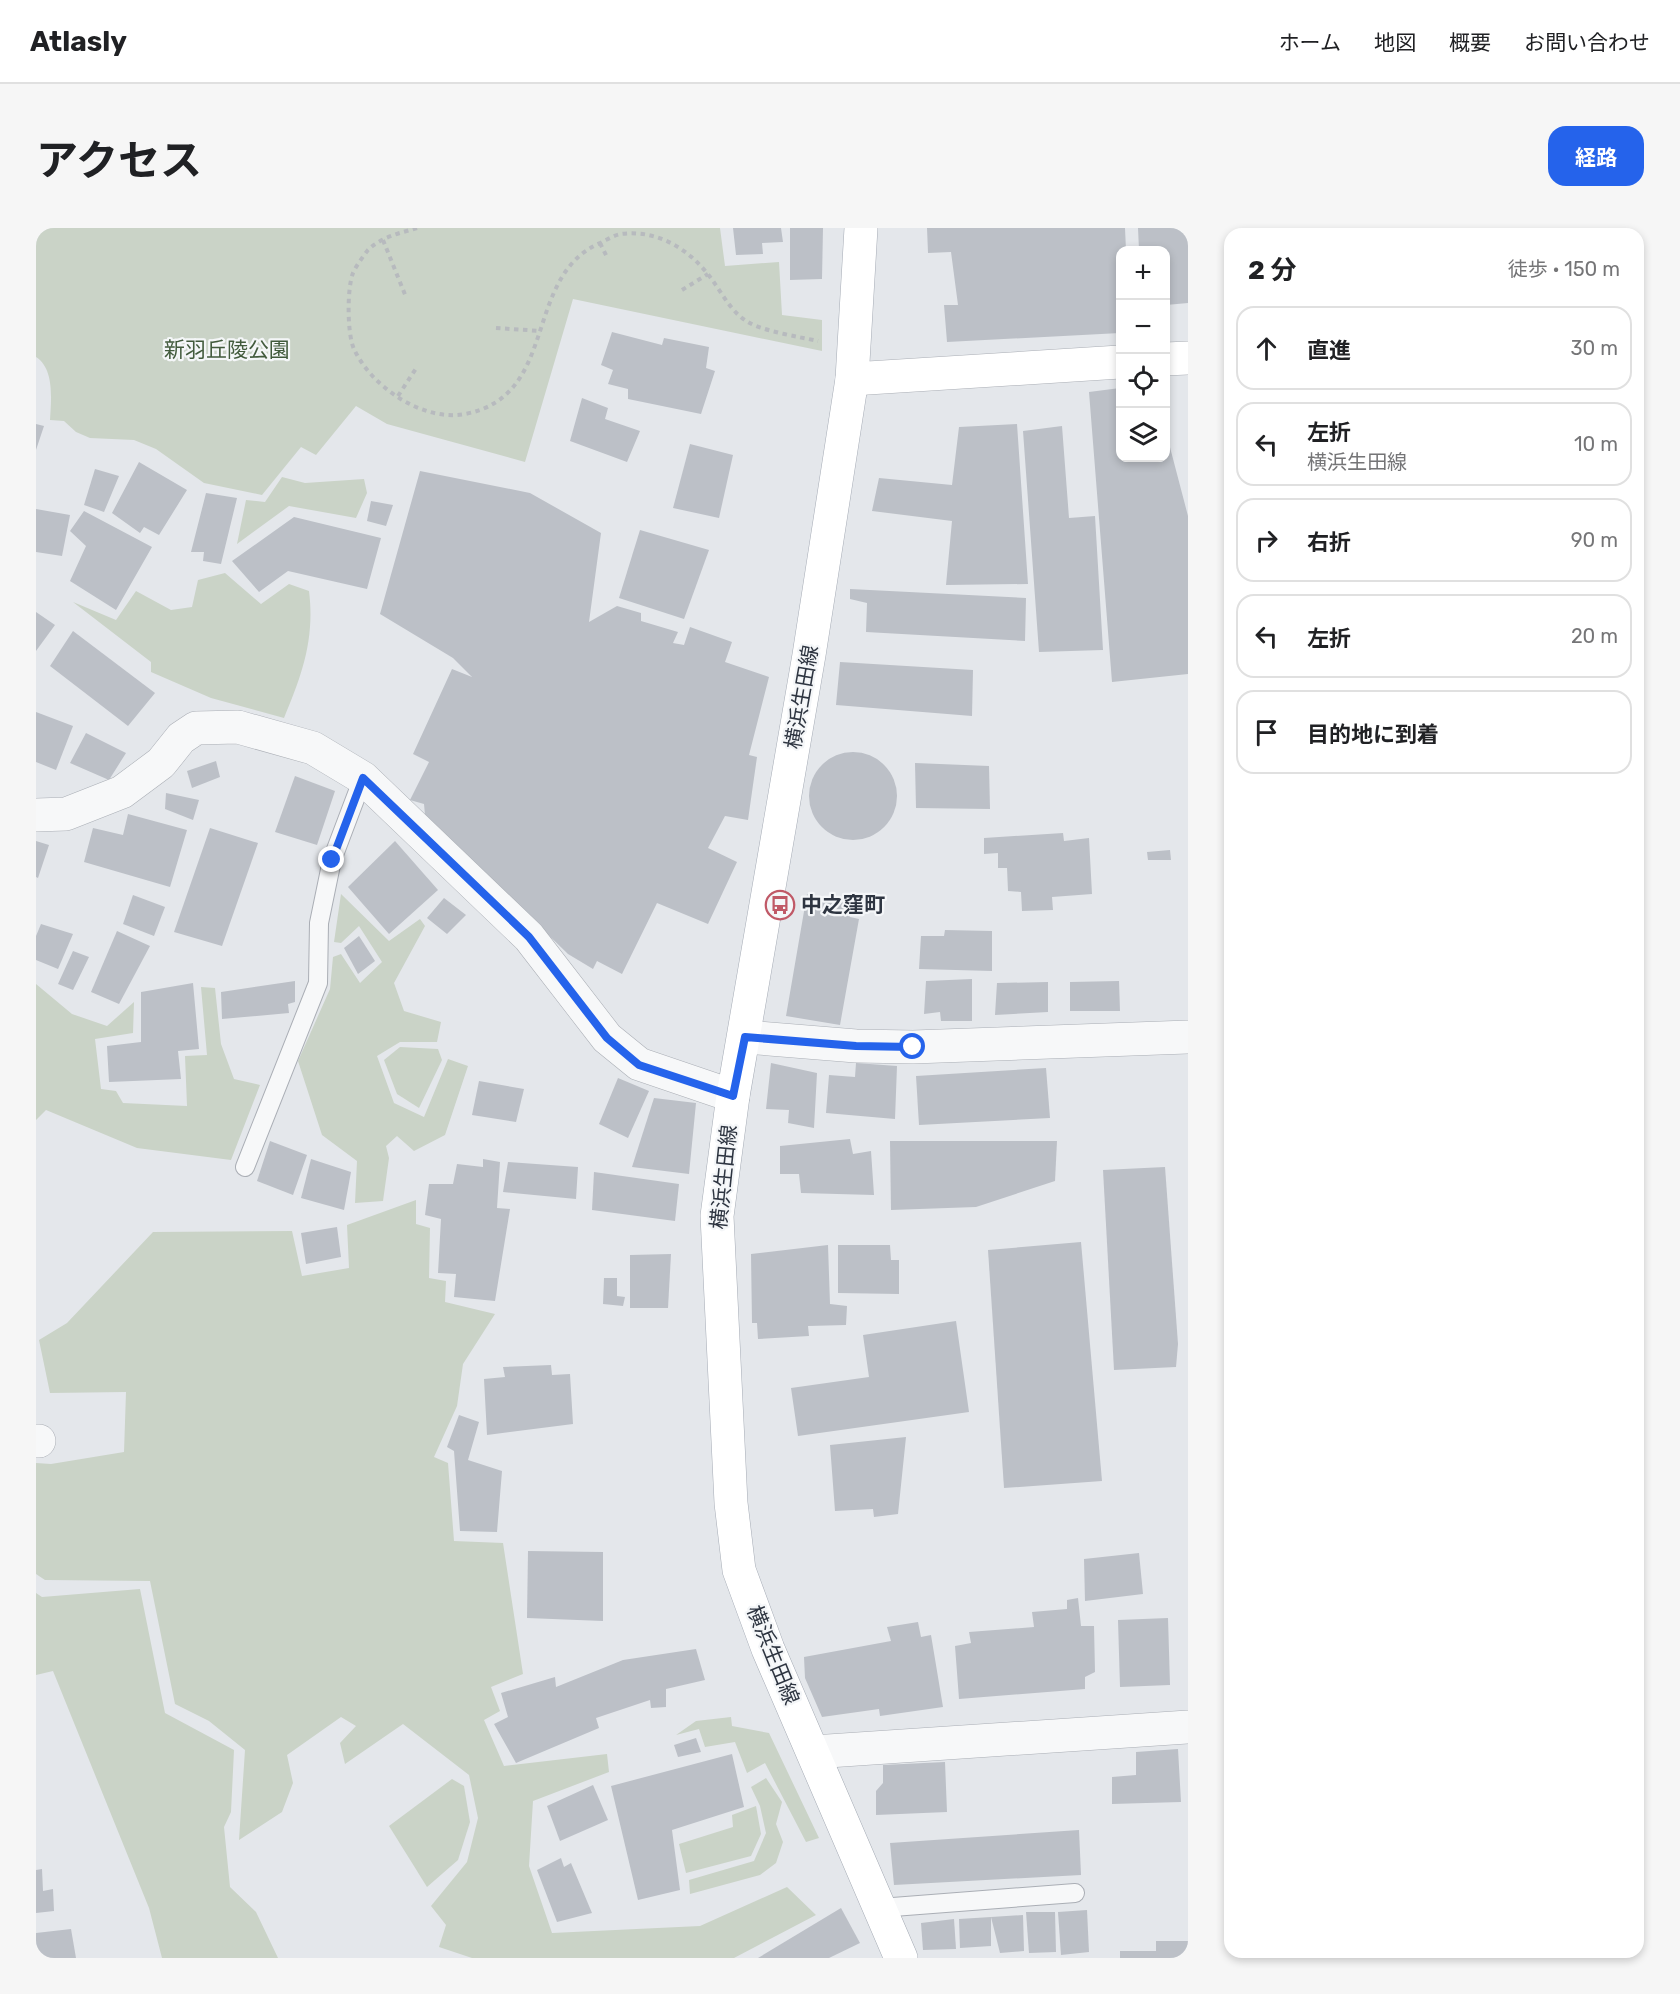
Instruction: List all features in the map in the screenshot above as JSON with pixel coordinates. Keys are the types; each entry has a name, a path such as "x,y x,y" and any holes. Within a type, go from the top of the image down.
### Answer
{"main road":[{"name":"横浜生田線","path":"861,228 853,365 809,655 745,1037 733,1096 717,1216 731,1503 740,1570 768,1649 901,1958"},
{"path":"1170,359 1188,358"},
{"path":"853,365 1116,362"}],"street":[{"path":"36,815 66,814 122,792 161,763 181,738 196,728 238,727 313,748 363,778 529,937 607,1038 639,1065 733,1096"},
{"path":"745,1037 856,1046 913,1047 1188,1037"},
{"path":"813,1752 1188,1727"}],"lane":[{"path":"245,1167 318,983 319,923 332,860 363,778"},
{"path":"880,1908 1075,1893"}],"path":[{"path":"417,228 383,240 369,249 353,273 349,313 354,347 371,375 398,396 432,413 465,414 505,398 523,375 559,278 585,249 620,234 658,236 681,248 708,274 730,306 748,323 853,365"},
{"path":"383,240 406,297"},
{"path":"600,243 607,257"},
{"path":"682,290 708,274"},
{"path":"496,328 541,331"},
{"path":"398,396 417,367"}],"green space":[{"name":"新羽丘陵公園","path":"36,228 720,228 725,266 779,262 782,315 822,320 822,351 573,299 525,462 387,424 356,406 316,455 301,447 262,495 204,483 156,449 134,440 90,438 76,432 64,421 50,420 49,377 42,362 36,357"},
{"path":"282,477 305,483 364,479 367,493 356,518 289,506 237,544 246,500 265,502"},
{"path":"225,573 261,604 289,584 309,591 310,625 306,656 284,718 211,698 151,672 151,662 73,602 116,620 136,591 171,610 192,607 198,580"},
{"path":"341,894 389,941 420,919 425,926 394,983 404,1011 441,1022 437,1042 400,1042 377,1056 394,1103 424,1117 448,1059 468,1066 445,1135 414,1151 397,1136 386,1146 389,1158 383,1201 355,1203 357,1161 322,1135 298,1061 330,989 333,957 341,954 360,983 382,962 359,926 341,943 334,942"},
{"path":"36,984 72,1014 107,1026 134,1002 133,1033 95,1039 101,1089 116,1091 123,1103 187,1106 185,1056 207,1055 201,987 215,988 221,1044 234,1079 260,1085 231,1160 137,1148 46,1110 36,1120"},
{"path":"400,1047 438,1049 442,1060 419,1108 397,1094 384,1060"},
{"path":"416,1200 416,1224 430,1228 429,1278 446,1281 445,1302 495,1314 463,1364 457,1406 434,1457 448,1463 454,1541 503,1543 523,1674 491,1687 500,1711 484,1720 504,1766 607,1754 609,1772 533,1801 529,1866 552,1933 700,1926 787,1887 816,1915 734,1958 472,1958 439,1947 446,1925 431,1906 467,1862 478,1818 469,1775 403,1724 345,1764 340,1743 356,1726 341,1717 287,1755 293,1783 282,1812 239,1840 245,1750 209,1721 175,1704 150,1581 45,1580 36,1574 36,1463 51,1464 124,1452 126,1392 50,1393 39,1340 67,1323 153,1232 292,1231 302,1276 349,1268 347,1225"},
{"path":"140,1589 165,1713 234,1750 231,1812 224,1827 230,1887 256,1912 278,1958 162,1958 149,1908 53,1671 36,1675 36,1593 42,1597"},
{"path":"731,1717 732,1726 769,1733 819,1838 806,1842 765,1763 747,1773 735,1742 705,1747 699,1729 676,1735 696,1721"},
{"path":"766,1778 782,1802 776,1824 783,1842 776,1863 760,1875 690,1894 689,1880 754,1861 766,1833 760,1806 751,1787"},
{"path":"452,1779 464,1786 470,1822 458,1860 427,1887 389,1826"},
{"path":"756,1806 761,1834 751,1856 686,1873 679,1844 733,1827 732,1815"}],"building":[{"path":"733,228 781,228 783,242 762,243 763,254 736,255"},
{"path":"790,228 823,228 822,279 790,280"},
{"path":"927,228 1125,228 1126,246 1116,246 1116,333 947,342 944,305 958,305 951,252 928,253"},
{"path":"1138,228 1188,228 1188,303 1170,305 1170,246 1139,246"},
{"path":"612,332 662,345 664,338 709,347 706,368 715,371 701,414 628,399 628,389 608,384 613,370 601,365"},
{"path":"1116,389 1116,462 1170,462 1170,447 1188,516 1188,674 1112,682 1089,392"},
{"path":"582,398 608,408 605,419 640,431 627,462 570,441"},
{"path":"36,424 44,426 36,450"},
{"path":"1017,424 1028,584 946,585 952,521 872,511 879,478 952,485 959,427"},
{"path":"1062,426 1069,518 1095,516 1103,650 1039,652 1023,431"},
{"path":"690,444 733,455 719,518 673,508"},
{"path":"139,462 187,490 159,535 144,527 140,533 112,513"},
{"path":"95,469 119,476 104,512 84,505"},
{"path":"420,471 530,493 601,533 589,622 617,606 641,613 641,621 678,632 673,643 684,645 690,627 732,642 725,662 769,677 749,755 757,757 748,820 725,816 708,848 737,862 708,924 657,903 622,974 597,961 593,969 568,954 425,815 424,804 410,800 429,762 413,754 452,669 472,677 453,658 380,614"},
{"path":"206,493 237,498 221,564 203,561 204,552 191,552"},
{"path":"371,501 393,505 386,526 367,521"},
{"path":"36,509 70,515 62,556 36,552"},
{"path":"84,511 152,547 116,610 70,581 86,546 70,531"},
{"path":"294,517 381,538 367,589 288,571 259,592 232,561"},
{"path":"640,530 709,550 684,619 619,598"},
{"path":"850,589 1026,598 1025,641 866,632 867,603 850,599"},
{"path":"36,612 55,625 36,651"},
{"path":"73,631 155,693 128,726 50,666"},
{"path":"840,662 973,670 972,716 836,705"},
{"path":"36,712 73,726 56,770 36,762"},
{"path":"86,733 126,753 109,780 70,763"},
{"path":"853,752 870,755 884,765 894,779 897,796 894,813 884,827 870,837 853,840 836,837 822,827 812,813 809,796 812,779 822,765 836,755"},
{"path":"216,761 220,777 192,788 187,771"},
{"path":"915,763 989,766 990,809 916,808"},
{"path":"295,776 335,791 317,845 275,832"},
{"path":"166,793 199,800 193,820 165,809"},
{"path":"128,814 187,830 170,887 84,862 93,828 123,835"},
{"path":"210,828 258,843 222,946 174,932"},
{"path":"1063,833 1064,841 1089,838 1092,894 1052,897 1053,910 1022,911 1021,892 1008,891 1007,868 998,868 998,853 984,854 984,838"},
{"path":"36,841 49,845 38,878 36,877"},
{"path":"395,841 438,890 389,934 348,887"},
{"path":"1170,850 1171,860 1148,860 1147,852"},
{"path":"807,894 850,904 850,917 859,919 840,1025 786,1016"},
{"path":"133,895 165,907 154,936 123,924"},
{"path":"444,898 466,915 447,934 427,918"},
{"path":"41,924 73,934 58,969 36,960 36,936"},
{"path":"945,930 992,931 992,971 919,969 921,936 944,936"},
{"path":"117,931 150,946 119,1004 91,992"},
{"path":"359,936 375,961 358,974 344,948"},
{"path":"73,951 89,957 73,990 58,984"},
{"path":"972,979 972,1021 941,1021 940,1012 924,1014 926,981"},
{"path":"295,981 295,1002 288,1004 289,1013 222,1019 221,992"},
{"path":"1119,981 1120,1011 1070,1011 1070,982"},
{"path":"1048,982 1048,1012 995,1015 997,983"},
{"path":"193,983 199,1049 178,1051 181,1079 109,1082 107,1046 141,1042 141,992"},
{"path":"771,1063 817,1073 814,1128 788,1123 789,1110 766,1109"},
{"path":"856,1063 897,1066 895,1119 826,1113 829,1075 855,1077"},
{"path":"1046,1068 1050,1118 919,1125 916,1076"},
{"path":"618,1078 649,1091 628,1138 599,1124"},
{"path":"479,1081 524,1089 516,1122 472,1115"},
{"path":"654,1098 696,1103 689,1174 632,1167"},
{"path":"850,1139 853,1154 871,1151 874,1195 801,1193 799,1174 780,1174 780,1146"},
{"path":"270,1141 307,1155 293,1195 257,1181"},
{"path":"890,1141 1057,1141 1055,1181 976,1207 891,1210"},
{"path":"311,1159 351,1172 344,1210 301,1198"},
{"path":"483,1159 500,1162 497,1208 510,1209 495,1301 454,1297 456,1274 438,1273 441,1219 425,1215 429,1184 453,1184 457,1164 483,1167"},
{"path":"508,1162 578,1167 576,1199 503,1192"},
{"path":"1165,1167 1178,1344 1176,1367 1114,1370 1103,1170"},
{"path":"594,1172 679,1184 675,1221 592,1210"},
{"path":"337,1227 341,1257 306,1264 301,1233"},
{"path":"1081,1242 1102,1481 1004,1488 988,1250"},
{"path":"828,1245 830,1304 847,1306 846,1325 808,1326 809,1336 758,1339 757,1323 752,1323 751,1254"},
{"path":"838,1245 890,1245 891,1260 899,1260 899,1294 838,1293"},
{"path":"671,1254 668,1308 630,1308 630,1255"},
{"path":"604,1278 617,1278 617,1296 625,1297 623,1306 603,1304"},
{"path":"956,1321 969,1412 798,1436 791,1388 869,1377 863,1335"},
{"path":"551,1365 552,1375 570,1374 573,1424 487,1435 484,1379 505,1377 503,1367"},
{"path":"459,1415 479,1422 468,1460 502,1471 497,1532 460,1531 454,1451 447,1447"},
{"path":"906,1437 898,1514 874,1517 873,1509 835,1511 830,1445"},
{"path":"528,1551 603,1552 603,1621 527,1618"},
{"path":"1139,1553 1143,1594 1085,1601 1084,1559"},
{"path":"1078,1598 1081,1626 1094,1626 1095,1672 1085,1677 1085,1689 959,1699 955,1646 971,1643 969,1632 1034,1627 1032,1612 1067,1609 1067,1600"},
{"path":"1168,1618 1170,1685 1120,1687 1118,1620"},
{"path":"918,1622 921,1637 931,1635 943,1707 880,1716 879,1709 822,1717 805,1678 804,1657 891,1641 887,1627"},
{"path":"696,1649 705,1680 666,1689 666,1707 651,1708 650,1700 596,1718 599,1728 516,1763 494,1724 508,1717 501,1693 555,1677 556,1687 623,1660"},
{"path":"696,1738 701,1752 678,1757 674,1745"},
{"path":"1178,1749 1181,1802 1112,1804 1112,1777 1136,1775 1136,1752"},
{"path":"732,1754 744,1807 672,1830 680,1890 638,1900 611,1786"},
{"path":"945,1762 947,1812 876,1815 876,1791 883,1783 883,1765"},
{"path":"593,1785 608,1820 560,1841 547,1806"},
{"path":"1079,1830 1081,1875 894,1885 890,1843"},
{"path":"561,1858 564,1867 571,1863 592,1913 557,1922 537,1870"},
{"path":"42,1869 43,1891 53,1889 54,1911 36,1913 36,1870"},
{"path":"841,1908 860,1943 829,1958 758,1958"},
{"path":"1087,1910 1089,1952 1061,1955 1058,1912"},
{"path":"1026,1912 1055,1912 1056,1952 1029,1953"},
{"path":"1023,1915 1024,1951 1000,1953 991,1917"},
{"path":"991,1917 991,1946 960,1948 959,1919"},
{"path":"954,1919 956,1949 923,1950 921,1923"},
{"path":"71,1929 76,1958 36,1958 36,1933"},
{"path":"1156,1941 1188,1941 1188,1958 1120,1958 1120,1951 1156,1951"}],"place":[{"name":"中之窪町","path":"780,905"}],"route":[{"path":"332,860 363,778 529,937 607,1038 639,1065 733,1096 745,1037 856,1046 913,1047"}]}
